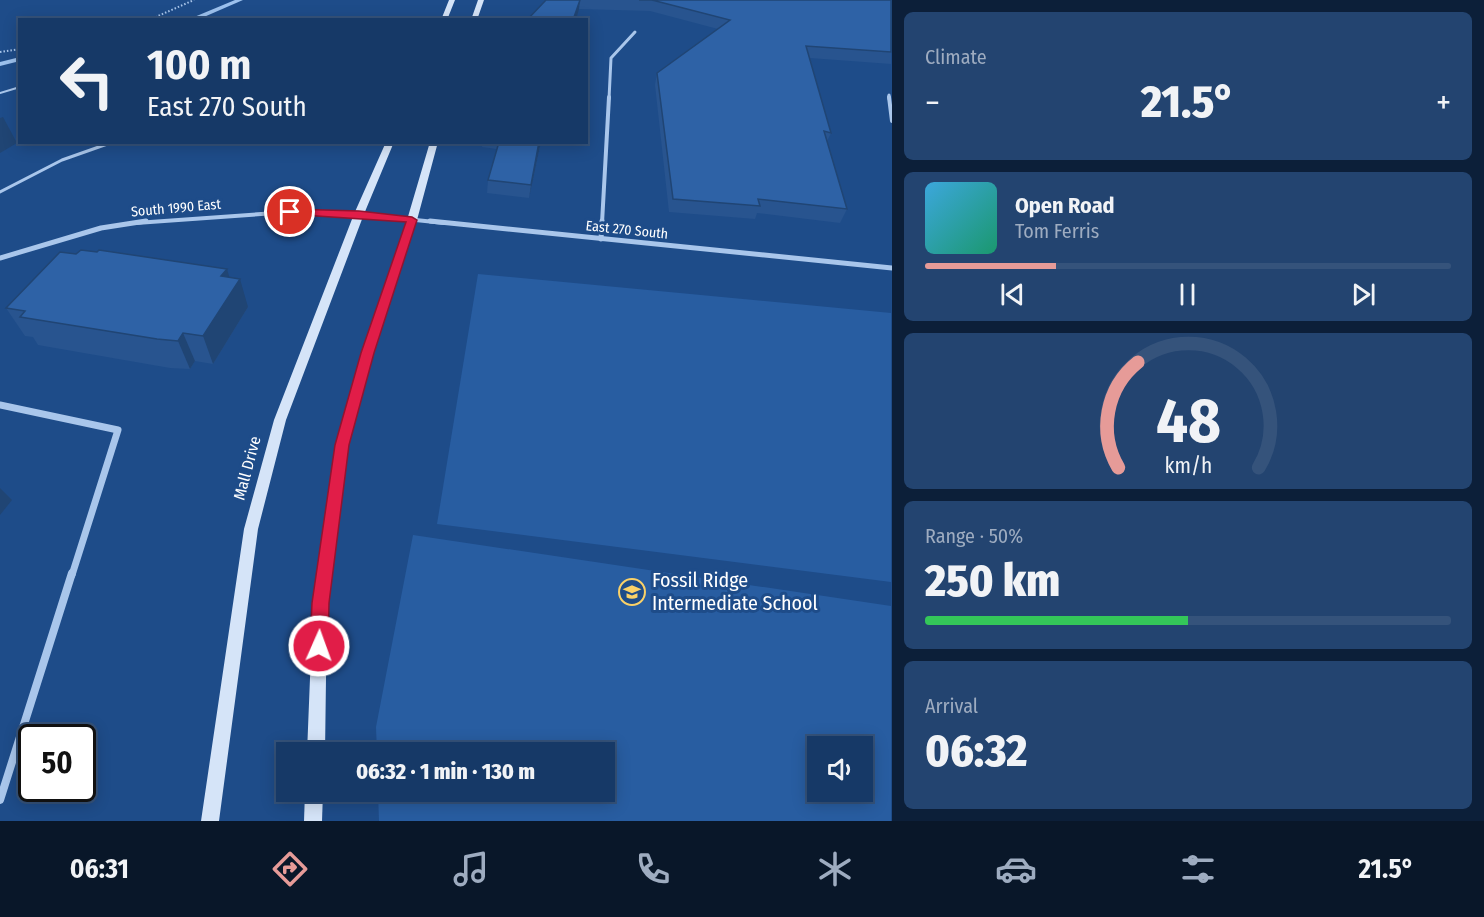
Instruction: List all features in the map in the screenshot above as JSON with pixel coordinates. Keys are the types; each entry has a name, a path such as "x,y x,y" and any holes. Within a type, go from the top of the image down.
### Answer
{"main road":[{"path":"445,18 452,0"},
{"path":"475,18 481,0"},
{"name":"Mall Drive","path":"210,821 251,529 280,420 359,214 389,144"},
{"path":"316,742 320,603 342,445 368,353 412,220 433,144"},
{"path":"314,802 314,821"}],"street":[{"path":"600,239 610,58 635,32"},
{"path":"889,95 891,121"},
{"name":"South 1990 East","path":"0,258 101,228 153,220 290,212 359,214"},
{"name":"East 270 South","path":"359,214 891,268"},
{"path":"0,405 118,430 0,800"}],"lane":[{"path":"0,93 18,88"},
{"path":"0,192 62,160 107,144"}],"path":[{"path":"154,18 194,0"},
{"path":"0,52 18,49"}],"shaded area":[{"path":"478,274 891,313 891,582 437,524"},
{"path":"413,535 891,606 891,821 379,821 378,802 615,802 615,742 377,742 376,727"}],"building":[{"path":"546,0 580,0 574,18 529,18"},
{"path":"652,0 891,0 891,52 806,46 831,133 824,131 847,209 758,199 760,206 673,199 657,73 730,20"},
{"path":"498,144 539,144 531,185 488,180"},
{"path":"81,250 97,252 99,250 227,269 221,276 240,279 203,336 183,333 178,341 20,317 25,311 6,308 60,252 76,254"}],"waterway":[{"path":"195,18 240,0"},
{"path":"0,64 18,60"}],"place":[{"name":"Fossil Ridge Intermediate School","path":"632,592"}],"route":[{"path":"290,212 359,214 412,220 368,353 342,445 320,603 319,646"}]}
